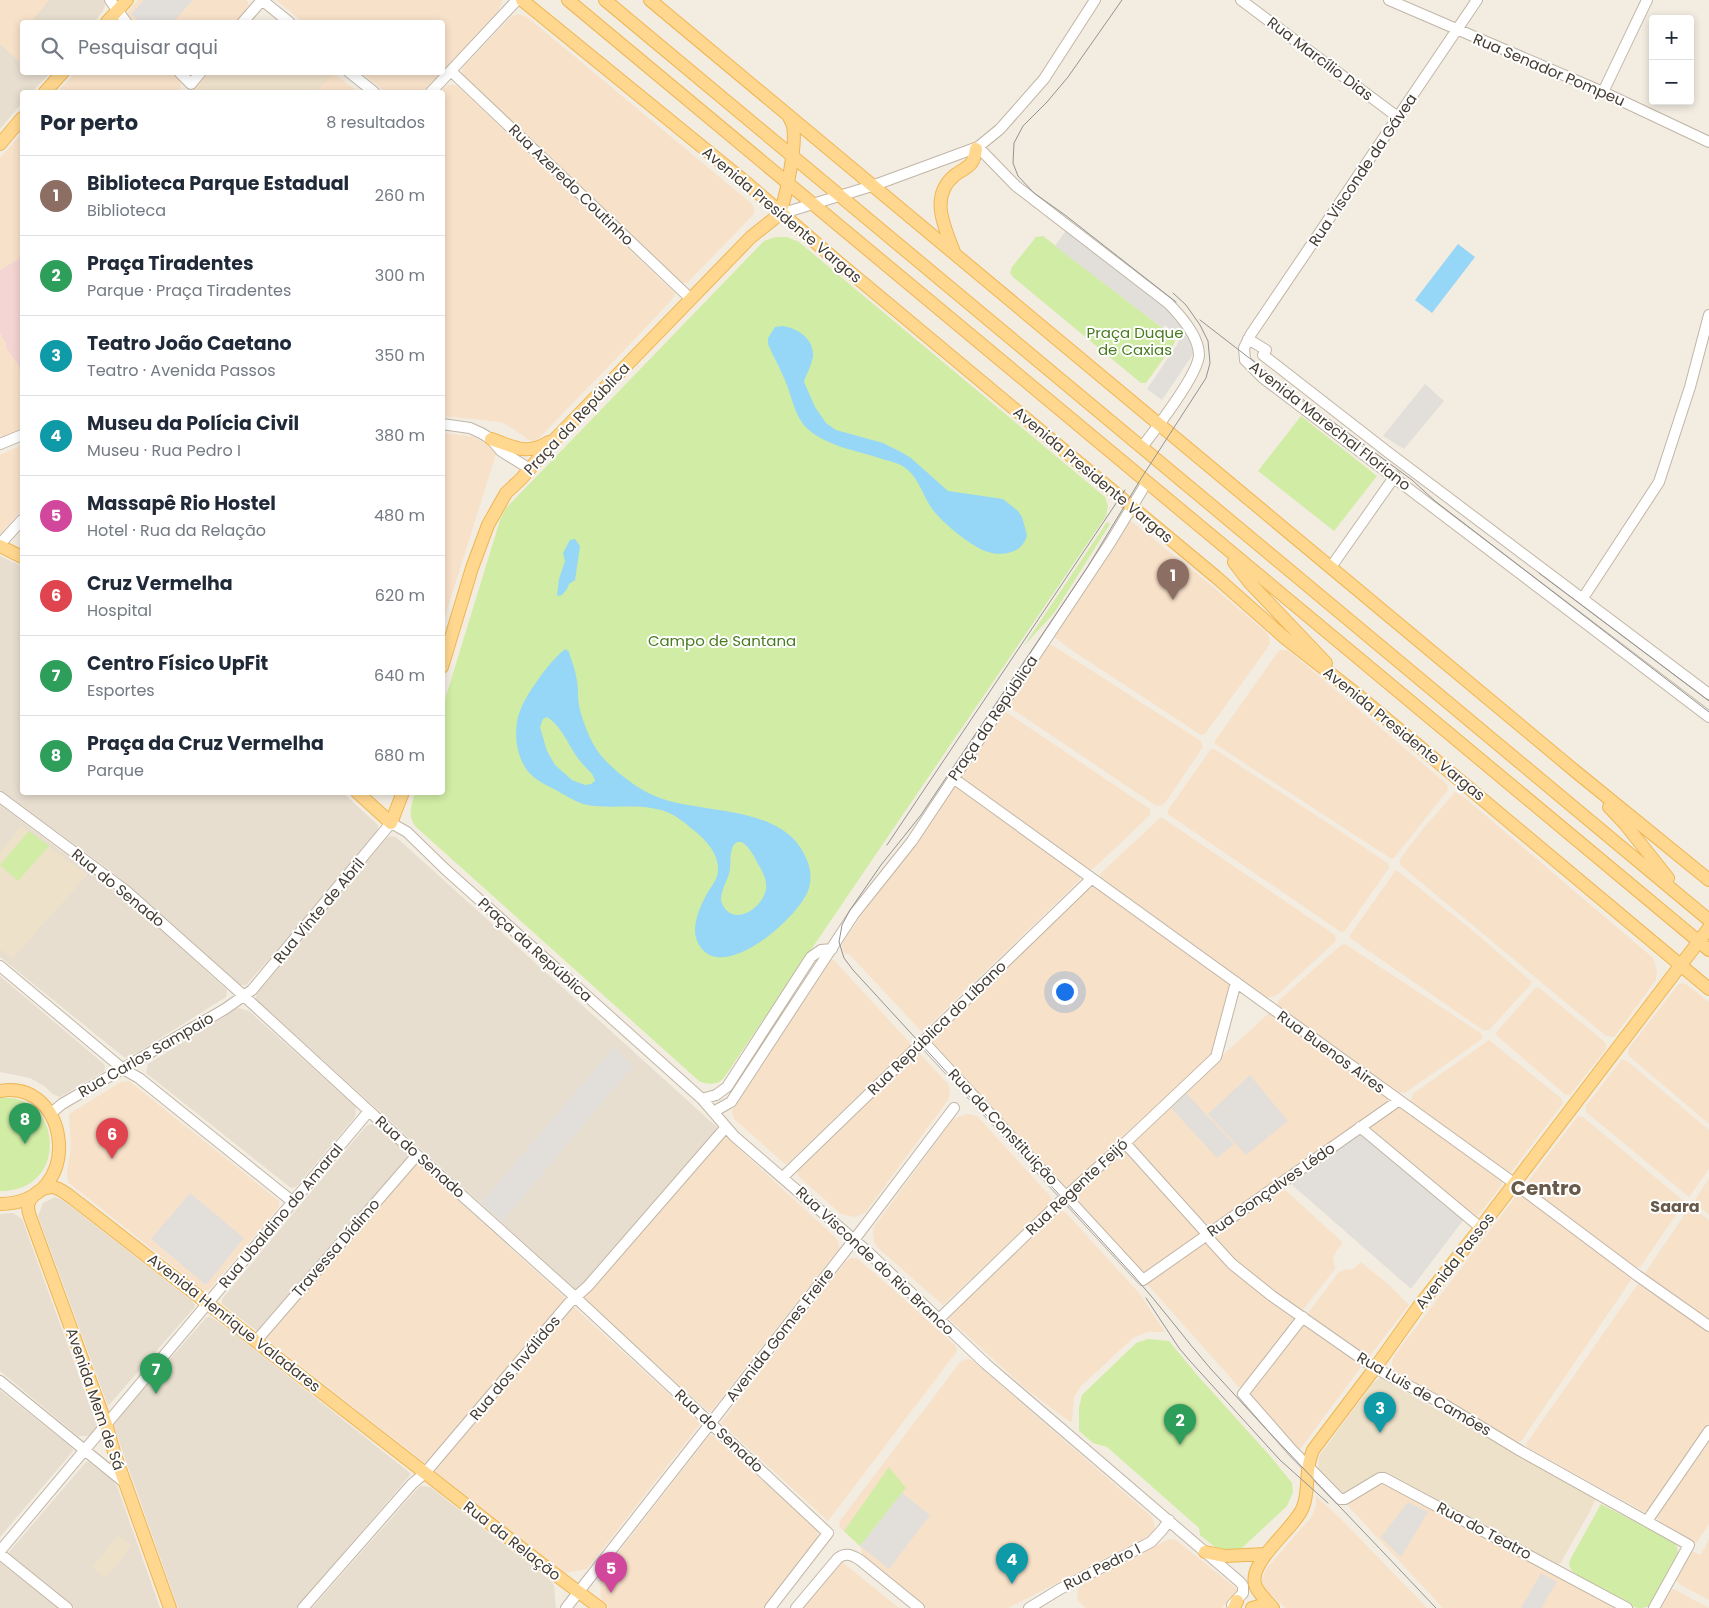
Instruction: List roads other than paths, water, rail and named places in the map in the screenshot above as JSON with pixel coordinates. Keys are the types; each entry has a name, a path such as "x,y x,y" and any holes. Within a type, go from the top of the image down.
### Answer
{"main road":[{"path":"108,20 114,5 127,0"},
{"name":"Avenida Presidente Vargas","path":"522,0 749,185 780,214 1216,577 1285,638 1348,688 1709,989"},
{"name":"Avenida Presidente Vargas","path":"568,0 1704,946"},
{"path":"605,0 1709,920"},
{"path":"650,0 1575,771 1709,880"},
{"path":"47,90 60,75"},
{"path":"780,214 788,182 791,155 793,128 788,115"},
{"path":"0,144 20,120"},
{"path":"955,254 942,218 940,200 948,182 966,169 975,159 977,148"},
{"name":"Praça da República","path":"445,657 472,568 488,525 506,493 530,469 556,438 690,299 751,237 780,214"},
{"path":"491,439 529,451 541,447 556,438"},
{"path":"1218,542 1250,583 1348,688"},
{"path":"0,545 20,556"},
{"path":"1575,771 1625,824 1681,896"},
{"path":"361,795 391,823 402,795"},
{"name":"Avenida Passos","path":"1273,1608 1258,1591 1254,1582 1256,1570 1266,1554 1294,1523 1303,1507 1307,1466 1317,1444 1419,1306 1481,1228 1680,965 1704,946 1709,928"},
{"path":"0,1204 18,1202 38,1192 52,1174 59,1154 58,1133 50,1114 34,1099 4,1089"},
{"name":"Avenida Henrique Valadares","path":"38,1192 50,1188 61,1191 80,1204 425,1473"},
{"name":"Avenida Mem de Sá","path":"38,1192 28,1206 32,1222 106,1424 170,1608"},
{"name":"Rua da Relação","path":"425,1473 600,1608"},
{"path":"1205,1552 1225,1556 1266,1554"},
{"path":"1252,1608 1259,1606 1266,1608"}],"street":[{"path":"245,20 262,0 287,20"},
{"path":"434,90 517,0"},
{"path":"780,214 872,186 977,148 1000,129 1044,79 1095,0"},
{"name":"Rua Marcílio Dias","path":"1241,0 1399,118"},
{"name":"Rua Senador Pompeu","path":"1389,0 1603,92 1709,142"},
{"name":"Rua Visconde da Gávea","path":"1248,339 1478,0"},
{"path":"1603,92 1647,0"},
{"path":"114,5 125,20"},
{"name":"Rua Azeredo Coutinho","path":"451,71 690,299"},
{"path":"182,75 191,84 198,75"},
{"path":"354,75 372,90"},
{"path":"977,148 1016,186 1168,303 1176,311 1194,338 1198,352 1197,364 1160,424 1142,447"},
{"path":"1583,598 1659,482 1690,387 1709,315"},
{"name":"Avenida Marechal Floriano","path":"1709,694 1376,443 1263,355 1266,350 1248,339 1244,348 1244,354 1245,360 1251,368 1709,717"},
{"path":"445,424 470,428 491,439 501,451 530,469"},
{"path":"0,444 20,436"},
{"path":"1330,567 1395,476"},
{"name":"Praça da República","path":"713,1112 731,1102 854,914 912,841 1147,482"},
{"path":"0,545 20,522"},
{"name":"Rua Buenos Aires","path":"953,778 1709,1326"},
{"name":"Rua do Senado","path":"0,797 125,890 575,1297 828,1533 770,1608"},
{"name":"Praça da República","path":"391,823 407,832 445,869 702,1099 726,1127"},
{"name":"Rua Vinte de Abril","path":"244,996 252,990 391,823"},
{"name":"Rua República do Líbano","path":"783,1177 1091,879"},
{"path":"702,1099 716,1096 727,1087 811,957 821,950 832,949"},
{"path":"0,966 123,1068 139,1078 293,1202"},
{"name":"Rua Regente Feijó","path":"939,1319 1066,1196 1216,1057 1236,982"},
{"name":"Rua Carlos Sampaio","path":"50,1114 62,1104 244,996"},
{"name":"Rua da Constituição","path":"923,1041 1144,1280"},
{"name":"Rua Gonçalves Lédo","path":"1144,1280 1398,1101"},
{"name":"Avenida Gomes Freire","path":"566,1608 854,1240 872,1213 954,1108"},
{"name":"Rua Ubaldino do Amaral","path":"0,1552 84,1449 369,1111"},
{"name":"Rua Visconde do Rio Branco","path":"726,1127 854,1240 968,1347 1242,1584 1244,1588 1243,1593 1233,1606"},
{"name":"Rua dos Inválidos","path":"303,1608 412,1484 425,1473 575,1297 588,1286 726,1127"},
{"path":"1360,1127 1481,1228"},
{"name":"Rua Luis de Camões","path":"1124,1144 1208,1235 1211,1241 1232,1264 1272,1296 1375,1368 1445,1405 1519,1450 1689,1545 1654,1608"},
{"name":"Travessa Dídimo","path":"256,1341 417,1155"},
{"path":"1303,1318 1243,1394 1307,1466"},
{"path":"0,1381 125,1483"},
{"path":"1647,1521 1709,1432"},
{"name":"Rua do Teatro","path":"1307,1466 1340,1499 1344,1499 1380,1478 1384,1478 1627,1608"},
{"name":"Rua Pedro I","path":"1029,1608 1060,1589 1151,1542 1163,1529 1168,1520"},
{"path":"0,1552 67,1608"},
{"path":"796,1608 838,1558 845,1554 852,1555 919,1608"}],"water":[{"path":"1458,244 1475,257 1432,313 1415,300"},
{"path":"782,326 794,329 804,335 811,344 813,356 804,382 815,407 826,423 836,430 883,443 901,452 911,458 948,491 1003,499 1018,511 1022,517 1027,535 1019,548 999,554 984,551 977,547 937,515 929,505 913,476 904,467 829,442 803,424 768,344 768,338 775,327"},
{"path":"575,539 580,546 575,580 569,584 562,595 557,596 559,579 565,561 563,553 570,540"},
{"path":"566,649 569,652 577,680 580,710 592,741 603,758 623,777 647,792 663,799 763,820 781,829 796,841 809,866 808,891 793,914 781,926 753,947 738,954 724,957 708,954 698,943 695,931 697,917 716,879 718,865 712,850 697,833 671,814 661,810 583,804 543,783 529,772 517,747 516,728 520,711 533,687 560,653","holes":["547,717 562,732 577,756 593,776 595,781 591,784 585,785 572,780 555,765 547,751 540,727 543,719","737,842 742,842 751,852 766,882 765,893 759,904 749,912 737,915 731,914 726,910 721,899 729,873 732,848"]}],"tram line":[{"path":"1122,0 1068,77 1023,126 1014,143 1013,163 1018,176 1034,193 1176,302"},
{"path":"1173,293 1186,305 1200,325 1208,341 1210,363 1206,378 1142,477 1087,568 921,815 881,865 850,910 842,925 839,942 844,958 853,970 1133,1275 1200,1357 1238,1399 1436,1608"},
{"path":"1200,320 1314,408 1412,480 1435,501 1709,712"},
{"path":"887,845 1125,490"},
{"path":"1539,573 1709,701"},
{"path":"1146,1298 1179,1348 1190,1361 1280,1460 1328,1503"}],"place":[{"name":"Biblioteca Parque Estadual","path":"1173,600"},
{"name":"Praça da Cruz Vermelha","path":"25,1144"},
{"name":"Cruz Vermelha","path":"112,1159"},
{"name":"Centro Físico UpFit","path":"156,1394"},
{"name":"Teatro João Caetano","path":"1380,1433"},
{"name":"Praça Tiradentes","path":"1180,1445"},
{"name":"Museu da Polícia Civil","path":"1012,1584"},
{"name":"Massapê Rio Hostel","path":"611,1593"}],"district":[{"name":"Centro","path":"1546,1188"},
{"name":"Saara","path":"1675,1206"}],"park label":[{"name":"Praça Duque de Caxias","path":"1135,342"},
{"name":"Campo de Santana","path":"722,641"}]}
